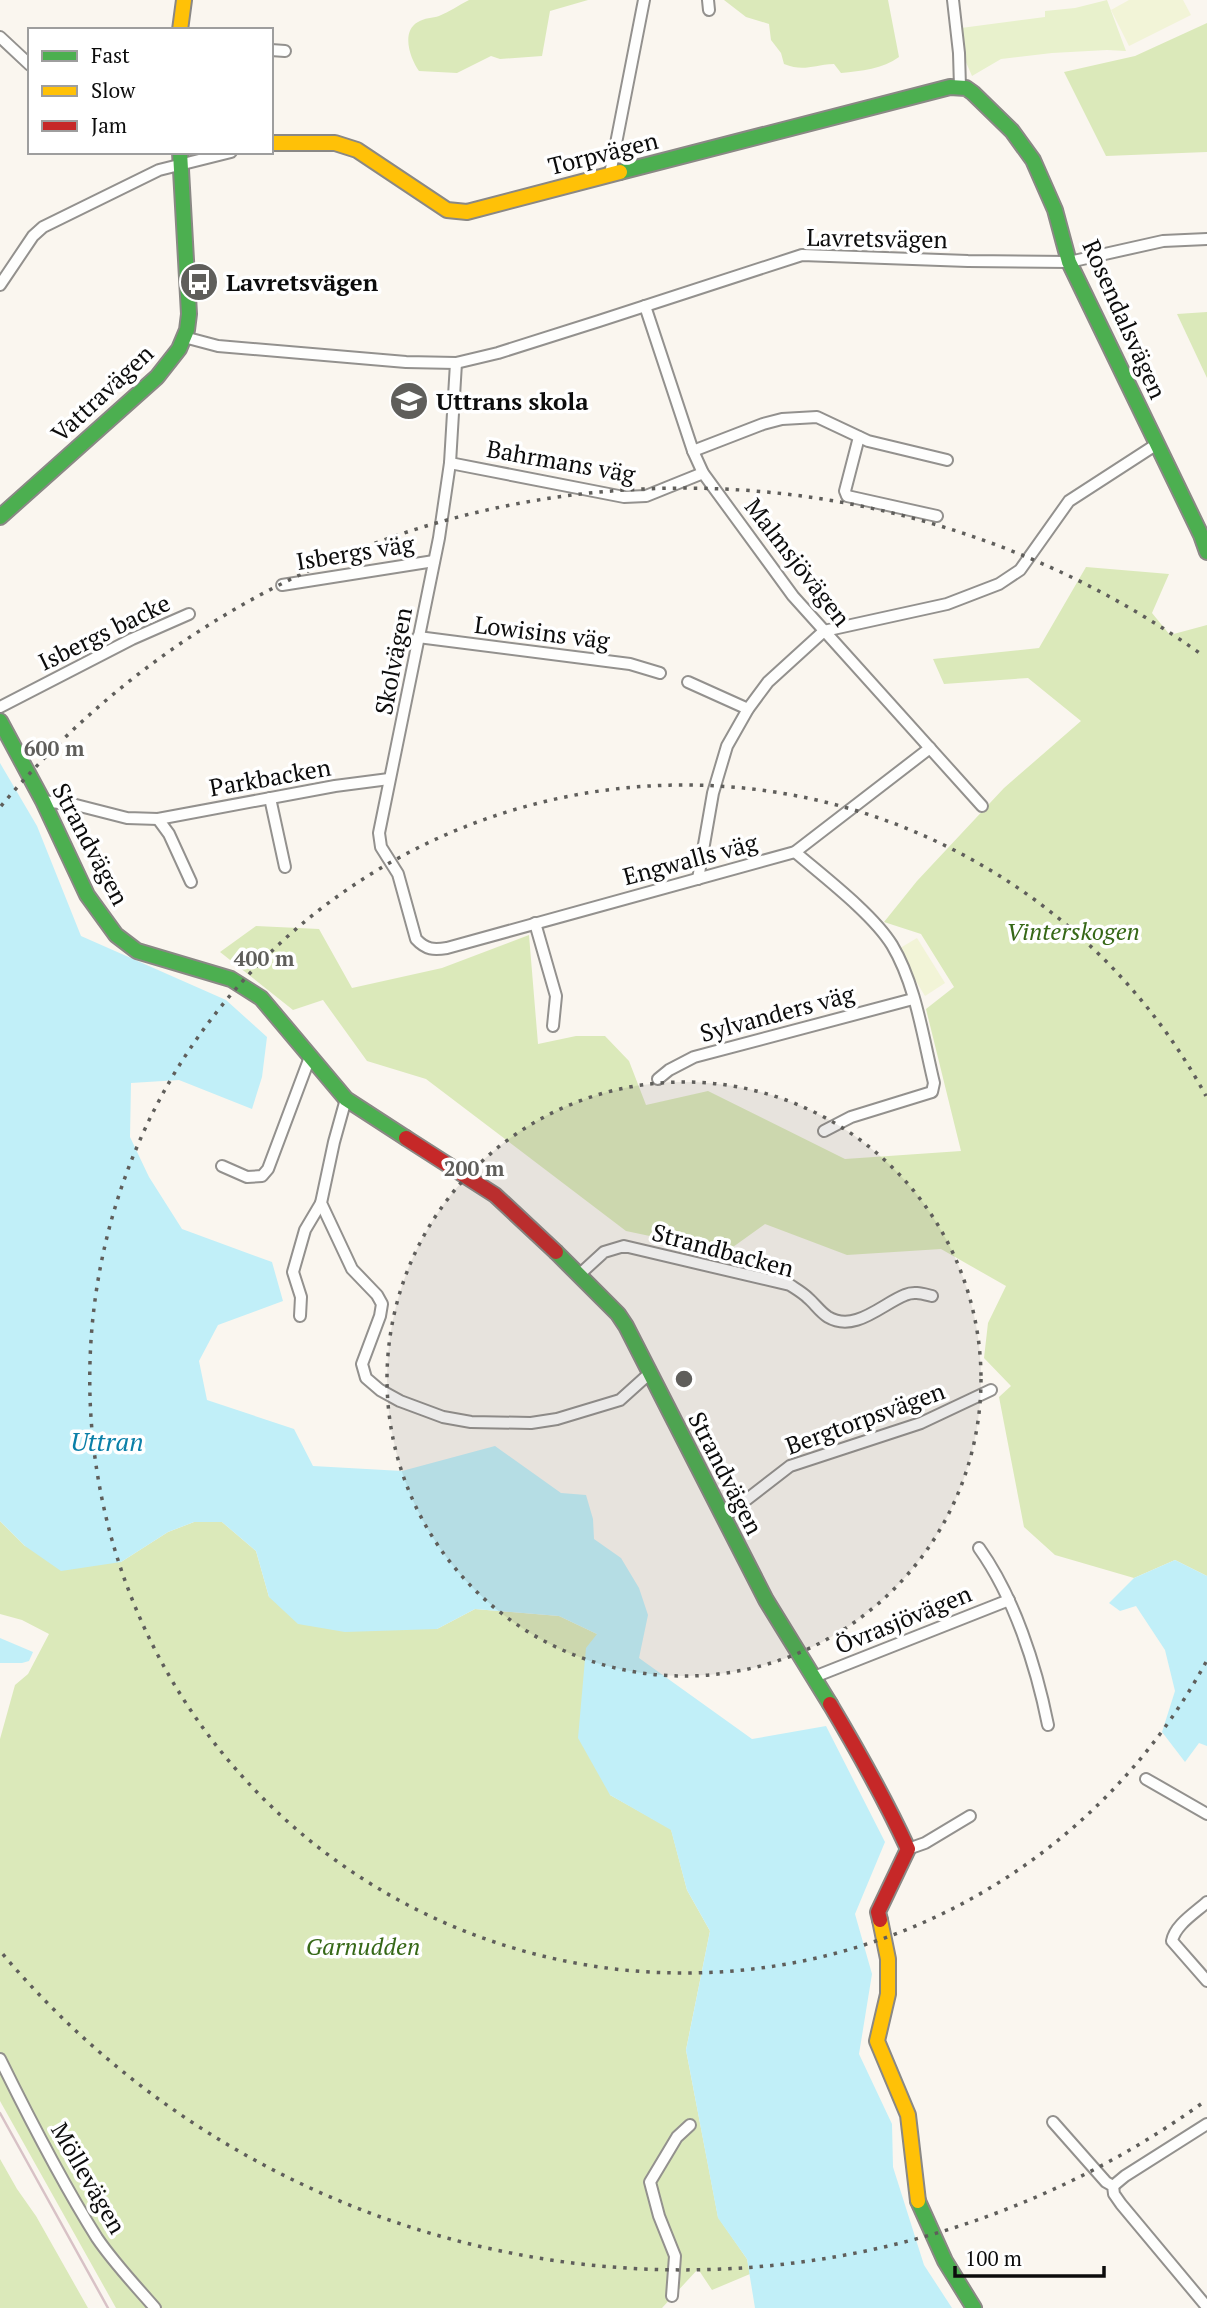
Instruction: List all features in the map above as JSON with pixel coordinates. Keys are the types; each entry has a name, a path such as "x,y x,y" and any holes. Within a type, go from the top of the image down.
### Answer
{"street":[{"path":"180,28 184,0"},
{"path":"610,174 644,0"},
{"path":"953,0 960,87"},
{"path":"0,37 28,63"},
{"path":"273,50 285,51"},
{"name":"Torpvägen","path":"273,143 326,142 357,150 452,212 467,212 938,90 960,87"},
{"name":"Rosendalsvägen","path":"960,87 973,93 1013,132 1028,152 1044,183 1069,262 1201,534 1207,552"},
{"path":"0,285 33,236 43,226 166,169 180,159 216,154"},
{"name":"Vattravägen","path":"0,517 157,377 172,360 184,337 189,314 180,159"},
{"name":"Lavretsvägen","path":"184,337 218,346 406,362 456,363 498,353 788,258 802,256 1069,262 1163,241 1207,239"},
{"name":"Malmsjövägen","path":"645,306 693,451 703,473 793,596 982,806"},
{"name":"Skolvägen","path":"432,950 421,945 416,939 398,874 381,847 380,824 434,561 450,463 456,363"},
{"path":"693,451 763,424 782,419 817,417 859,437 947,460"},
{"path":"859,437 845,491 847,496 937,516"},
{"path":"698,879 713,793 725,753 748,709 768,682 824,631 947,604 999,584 1020,570 1069,500 1157,444"},
{"name":"Bahrmans väg","path":"450,463 624,497 646,496 703,473"},
{"name":"Isbergs väg","path":"282,585 434,561"},
{"name":"Isbergs backe","path":"0,707 132,639 189,614"},
{"name":"Lowisins väg","path":"418,637 630,664 660,673"},
{"path":"688,682 748,709"},
{"name":"Strandvägen","path":"0,722 43,800 87,895 116,935 137,951 232,979 261,998 345,1099 495,1195 580,1274 618,1314 766,1600 856,1747 908,1849"},
{"name":"Engwalls väg","path":"432,950 466,943 795,852 930,748"},
{"name":"Parkbacken","path":"43,800 127,818 158,818 389,779"},
{"path":"270,798 285,867"},
{"path":"158,818 169,834 191,882"},
{"path":"795,852 871,920 891,943 903,967 913,999 934,1083 932,1093 851,1116 824,1131"},
{"path":"535,923 556,996 553,1026"},
{"name":"Sylvanders väg","path":"658,1079 669,1070 694,1058 913,999"},
{"path":"222,1166 247,1177 262,1176 268,1168 310,1057"},
{"path":"300,1316 301,1297 293,1272 305,1230 321,1203 345,1099"},
{"path":"321,1203 352,1269 382,1304 362,1364 366,1378 400,1401 443,1417 471,1422 531,1423 557,1419 620,1400 650,1373"},
{"name":"Strandbacken","path":"580,1274 604,1252 624,1246 790,1285 828,1317 839,1322 868,1315 906,1294 932,1296"},
{"name":"Bergtorpsvägen","path":"724,1517 790,1466 921,1423 991,1390"},
{"path":"979,1548 1009,1600 1031,1659 1048,1725"},
{"name":"Övrasjövägen","path":"814,1677 1009,1600"},
{"path":"1146,1779 1207,1814"},
{"path":"970,1816 925,1843 908,1849 878,1912 888,1959 888,1994 877,2041 908,2115 917,2198 945,2260 974,2308"},
{"path":"1207,1902 1173,1933 1172,1941 1207,1981"},
{"name":"Möllevägen","path":"0,2059 28,2115 98,2238 118,2266 155,2308"},
{"path":"1053,2122 1106,2182 1113,2186"},
{"path":"1113,2186 1207,2124"},
{"path":"672,2296 675,2256 659,2216 650,2182 677,2137 690,2126"},
{"path":"1113,2186 1114,2194 1121,2204 1207,2307"}],"green space":[{"path":"469,0 588,0 550,11 542,56 500,59 491,56 457,73 419,71 409,46 409,32 420,21 439,16"},
{"path":"724,0 888,0 899,57 879,67 841,73 834,64 803,68 784,64 781,53 771,40 769,24 746,17"},
{"path":"1107,0 1126,51 1052,53 1001,59 972,76 962,53 961,28 1045,17 1045,11 1075,8"},
{"path":"1129,0 1183,0 1191,15 1129,46 1111,10"},
{"path":"1207,23 1207,152 1106,156 1064,72 1135,56"},
{"path":"1207,312 1207,378 1177,314"},
{"name":"Vinterskogen","path":"1086,567 1169,574 1152,613 1170,635 1207,625 1207,1576 1175,1560 1134,1578 1055,1555 1024,1527 999,1397 1011,1386 984,1358 988,1323 1006,1286 941,1249 847,1255 765,1224 726,1252 626,1231 426,1079 367,1061 323,1000 293,1010 220,952 256,926 319,929 352,988 442,968 529,935 538,1044 576,1036 605,1036 629,1061 646,1105 708,1091 845,1159 961,1151 926,1009 954,987 921,934 884,922 917,881 1004,788 1081,721 1028,678 944,684 933,659 1039,648"},
{"path":"917,938 945,983 925,996 897,950"},
{"name":"Garnudden","path":"0,1521 25,1546 121,1562 168,1532 194,1522 222,1522 256,1551 269,1597 437,1629 475,1609 559,1616 597,1634 610,1795 671,1829 687,1890 710,1931 686,2050 718,2217 747,2259 750,2274 712,2290 698,2269 662,2308 116,2308 0,2101 0,1739 15,1685 28,1674 49,1634 22,1620 0,1614"},
{"path":"0,2159 36,2216 88,2308 0,2308"}],"water":[{"name":"Uttran","path":"0,763 37,826 81,936 226,1000 267,1037 262,1077 252,1109 179,1080 131,1083 130,1137 149,1177 182,1229 272,1262 283,1301 218,1325 199,1361 207,1400 294,1429 313,1466 402,1471 495,1446 561,1493 586,1495 593,1519 594,1539 621,1558 639,1588 648,1615 639,1658 752,1739 826,1726 885,1842 855,1914 872,1974 859,2054 892,2124 893,2167 924,2265 952,2308 755,2308 747,2259 718,2218 686,2050 710,1931 687,1890 671,1830 610,1795 578,1738 586,1648 597,1634 559,1616 475,1609 437,1629 345,1632 298,1624 269,1597 256,1551 222,1522 194,1522 168,1532 121,1562 61,1571 25,1546 0,1521"},
{"path":"1175,1560 1207,1576 1207,1746 1199,1743 1185,1762 1162,1732 1175,1691 1165,1650 1136,1606 1120,1611 1109,1603 1134,1578"},
{"path":"0,1638 33,1652 29,1661 0,1663"}],"railway":[{"path":"0,2113 108,2308"}],"traffic: fast":[{"path":"620,172 950,87 966,88 1012,131 1033,160 1055,210 1069,262 1207,552"},
{"path":"0,517 157,377 179,349 187,330 189,314 180,154"},
{"path":"0,721 43,801 87,895 116,935 137,951 231,979 261,998 346,1099 406,1138"},
{"path":"556,1252 618,1314 626,1326 766,1600 830,1704"},
{"path":"918,2201 945,2261 974,2308"}],"traffic: slow":[{"path":"180,28 184,0"},
{"path":"273,143 335,143 357,150 447,210 467,212 620,172"},
{"path":"880,1920 888,1959 888,1994 877,2041 908,2115 918,2201"}],"traffic: jam":[{"path":"406,1138 495,1195 556,1252"},
{"path":"830,1704 871,1775 908,1849 878,1912 880,1920"}],"place":[{"name":"Lavretsvägen","path":"199,282"},
{"name":"Uttrans skola","path":"409,401"}]}
